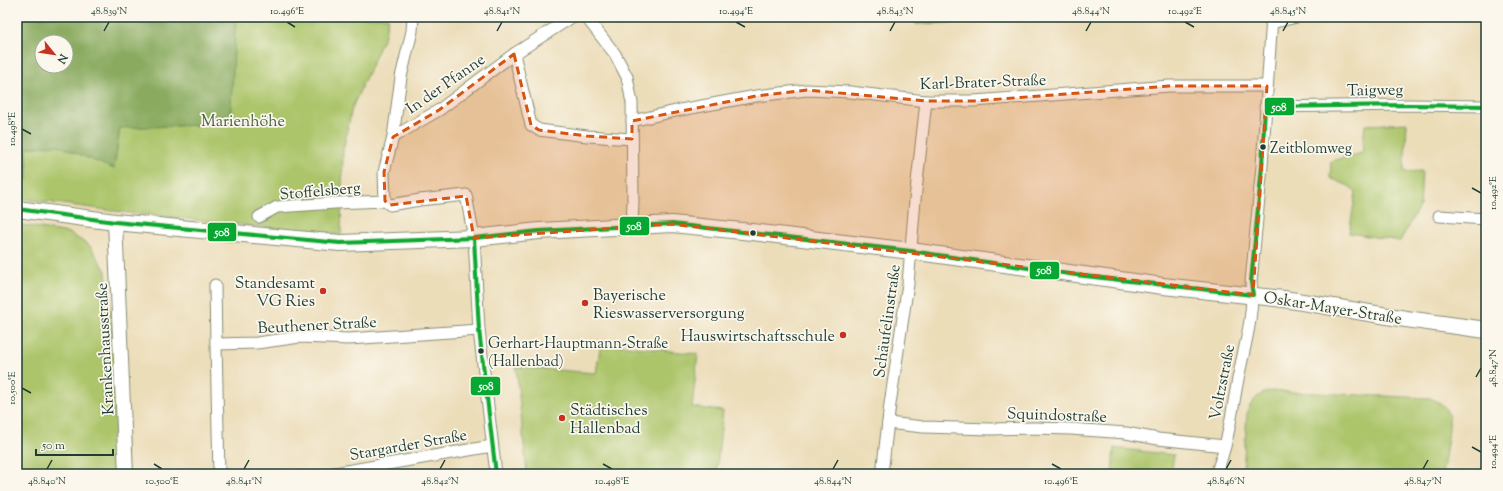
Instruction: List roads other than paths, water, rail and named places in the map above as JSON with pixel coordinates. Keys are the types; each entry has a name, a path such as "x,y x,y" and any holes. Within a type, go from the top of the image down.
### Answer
{"main road":[{"name":"Oskar-Mayer-Straße","path":"17,209 115,222 340,243 474,238 539,231 672,224 912,251 1076,275 1252,295 1321,304 1486,330"}],"street":[{"name":"In der Pfanne","path":"385,201 384,172 393,137 402,77 412,31 413,17"},
{"name":"In der Pfanne","path":"393,137 439,110 514,54 572,17"},
{"path":"586,17 615,54 627,77 632,103 632,226"},
{"path":"597,17 602,37"},
{"path":"1252,295 1251,282 1262,166 1272,20 1297,17"},
{"path":"514,54 531,125 539,130 587,136 632,139"},
{"name":"Karl-Brater-Straße","path":"632,121 680,110 756,96 807,90 850,92 926,101 981,100 1169,86 1267,86"},
{"name":"Schäufelinstraße","path":"882,474 912,251 915,200 926,101"},
{"name":"Taigweg","path":"1265,107 1409,105 1486,106"},
{"path":"385,201 390,205 466,195 474,238 479,330 496,474"},
{"name":"Stoffelsberg","path":"259,216 277,207 385,201"},
{"path":"1439,216 1486,219"},
{"name":"Krankenhausstraße","path":"115,222 126,474"},
{"path":"215,285 219,474"},
{"name":"Voltzstraße","path":"1216,474 1225,446 1248,329 1252,295"},
{"name":"Beuthener Straße","path":"216,344 257,343 300,337 349,339 479,330"},
{"name":"Squindostraße","path":"888,423 923,427 991,429 1071,428 1126,433 1158,439 1225,446"},
{"name":"Stargarder Straße","path":"329,474 492,446"}],"place":[{"name":"Zeitblomweg","path":"1263,147"},
{"name":"Standesamt VG Ries","path":"323,291"},
{"name":"Bayerische Rieswasserversorgung","path":"585,303"},
{"name":"Hauswirtschaftsschule","path":"843,335"},
{"name":"Gerhart-Hauptmann-Straße (Hallenbad)","path":"481,351"},
{"name":"Städtisches Hallenbad","path":"562,418"}],"park label":[{"name":"Marienhöhe","path":"243,120"}]}
